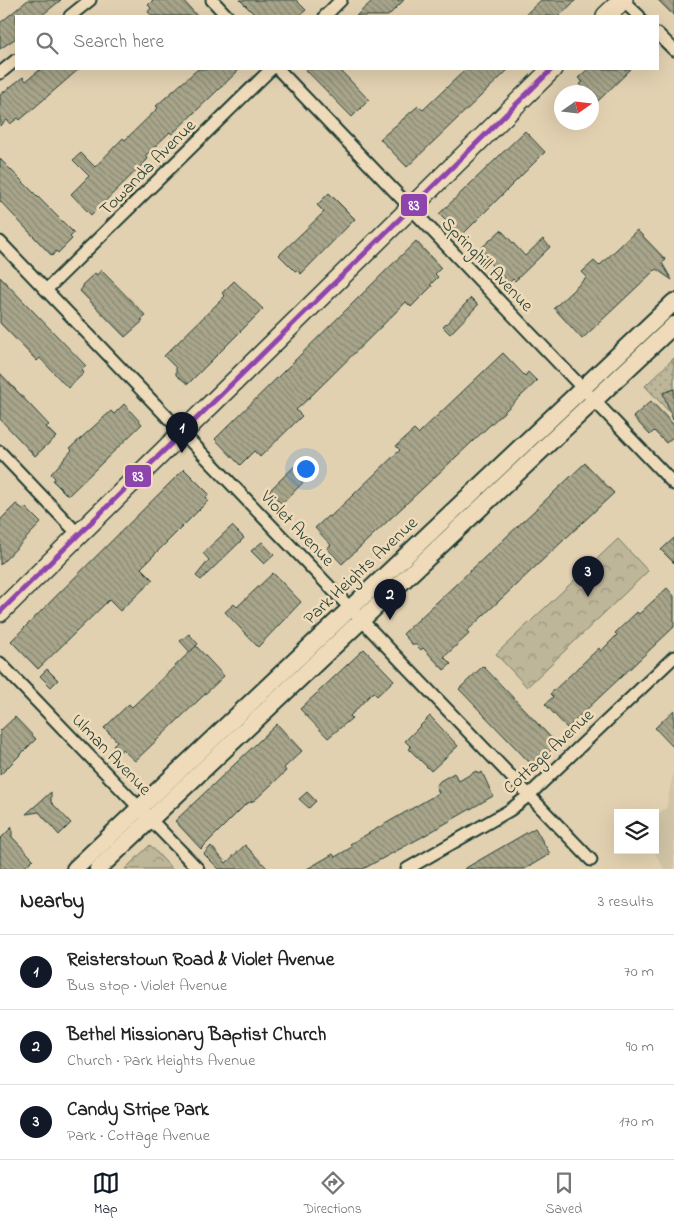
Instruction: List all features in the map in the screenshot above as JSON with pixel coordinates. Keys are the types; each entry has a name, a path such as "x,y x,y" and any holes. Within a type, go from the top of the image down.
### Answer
{"main road":[{"path":"607,15 623,0"},
{"path":"0,612 551,70"},
{"name":"Park Heights Avenue","path":"75,869 145,814 361,620 588,394 674,302"},
{"name":"Park Heights Avenue","path":"98,869 145,814 349,608 588,394 674,325"}],"street":[{"path":"71,15 90,0"},
{"path":"212,0 226,15"},
{"path":"326,15 341,0"},
{"path":"623,0 638,15"},
{"path":"659,35 674,50"},
{"path":"0,73 15,61"},
{"name":"Towanda Avenue","path":"46,290 270,70"},
{"name":"Springhill Avenue","path":"279,70 674,484"},
{"name":"Violet Avenue","path":"0,242 591,860"},
{"path":"0,452 78,534"},
{"name":"Cottage Avenue","path":"407,869 510,810 528,796 674,657"},
{"name":"Ulman Avenue","path":"0,663 198,869"}],"shaded area":[{"path":"674,769 674,869 664,869 655,854 659,854 659,813 666,808"}],"green space":[{"path":"674,358 674,417 645,386"},
{"path":"618,539 648,571 527,687 496,654"},
{"path":"150,845 172,869 125,869"}],"building":[{"path":"28,0 61,0 42,15 15,15 15,39 0,49 0,23"},
{"path":"153,0 183,0 196,15 152,15 148,12 151,8 148,5"},
{"path":"240,0 296,0 306,10 300,15 255,15"},
{"path":"373,0 404,0 389,15 357,15"},
{"path":"541,0 576,0 560,15 525,15"},
{"path":"658,0 674,0 674,16"},
{"path":"40,70 78,70 20,120 18,118 10,124 7,120 0,126 0,95 23,77 26,81"},
{"path":"197,70 239,70 172,134 170,132 145,156 148,159 91,215 71,194 89,176 73,160 81,153 95,167 123,138 125,140 158,108 156,106"},
{"path":"306,70 340,70 369,100 352,117"},
{"path":"465,70 508,70 407,167 380,139 418,106 423,110"},
{"path":"587,70 630,70 599,100 599,85 580,84 583,82 578,78"},
{"path":"525,131 545,152 461,236 439,214"},
{"path":"0,159 74,233 70,237 72,239 58,253 56,251 52,256 0,201"},
{"path":"329,193 355,219 301,274 297,270 295,271 279,255 324,212 317,205"},
{"path":"501,230 525,256 543,239 550,247 515,281 513,279 509,283 478,251"},
{"path":"637,230 666,260 662,263 672,280 656,269 582,339 554,308 587,277 582,272 594,261 599,266"},
{"path":"416,241 441,268 435,274 438,277 430,285 432,286 411,307 406,302 296,410 302,416 260,457 254,451 240,465 215,439"},
{"path":"101,270 146,316 125,337 80,291 83,287 82,285"},
{"path":"0,277 86,366 82,370 84,373 68,388 40,358 37,361 0,323"},
{"path":"234,281 263,309 188,384 176,375 176,368 164,356 225,296 222,293"},
{"path":"471,298 478,305 450,334 443,327"},
{"path":"503,353 525,376 528,372 537,381 342,564 327,548 331,545 315,528 328,516 330,517 400,450 396,446 414,430 418,434"},
{"path":"0,373 49,425 46,427 56,437 35,456 0,419"},
{"path":"674,389 674,420 673,420 663,393"},
{"path":"651,401 674,425 674,436 666,443 654,431 650,435 633,417"},
{"path":"124,404 142,424 68,496 53,481 55,478 51,474 72,450 70,448 111,411 114,414"},
{"path":"303,458 315,470 282,504 269,491"},
{"path":"585,463 614,493 467,631 469,634 444,657 451,664 444,670 423,648 421,650 415,644 413,645 403,634"},
{"path":"184,469 209,494 206,498 208,501 141,568 153,580 120,611 109,600 38,669 11,641"},
{"path":"16,504 23,509 25,507 41,523 0,565 0,520"},
{"path":"232,526 244,538 201,580 196,576 209,560 203,553"},
{"path":"674,538 674,563 661,550"},
{"path":"262,542 274,555 264,564 251,551"},
{"path":"273,573 301,602 258,647 225,612 234,604 237,607"},
{"path":"667,588 674,596 674,627 567,728 545,704 553,697 550,694 599,648 601,651 617,635 615,633 637,612 639,614"},
{"path":"189,634 198,644 190,652 180,641"},
{"path":"196,646 224,676 135,761 122,749 120,752 113,745 117,741 104,728 129,704 132,707"},
{"path":"364,649 394,680 377,696 373,692 350,716 352,718 328,738 300,709"},
{"path":"483,666 557,744 534,767 459,689"},
{"path":"47,669 58,680 51,687 40,676"},
{"path":"674,710 674,748 655,728"},
{"path":"430,716 458,746 431,771 409,749 411,747 405,741"},
{"path":"15,717 36,739 0,775 0,731"},
{"path":"277,724 302,751 284,768 286,771 255,800 246,804 201,849 175,821"},
{"path":"476,771 478,774 482,772 493,796 363,869 307,869 333,854 335,857 352,847 350,844 439,793 436,786 440,781 454,773 459,781"},
{"path":"51,792 51,802 71,823 59,835 39,812 26,814"},
{"path":"307,792 316,801 309,808 299,799"},
{"path":"12,827 12,837 33,859 23,869 0,869 0,839"},
{"path":"535,828 550,854 525,869 464,869"},
{"path":"245,845 268,869 219,869 204,854 211,846 226,863"}],"transit line":[{"name":"83","path":"0,612 551,70"}],"place":[{"name":"Reisterstown Road & Violet Avenue","path":"182,453"},
{"name":"Candy Stripe Park","path":"588,597"},
{"name":"Bethel Missionary Baptist Church","path":"390,620"}]}
